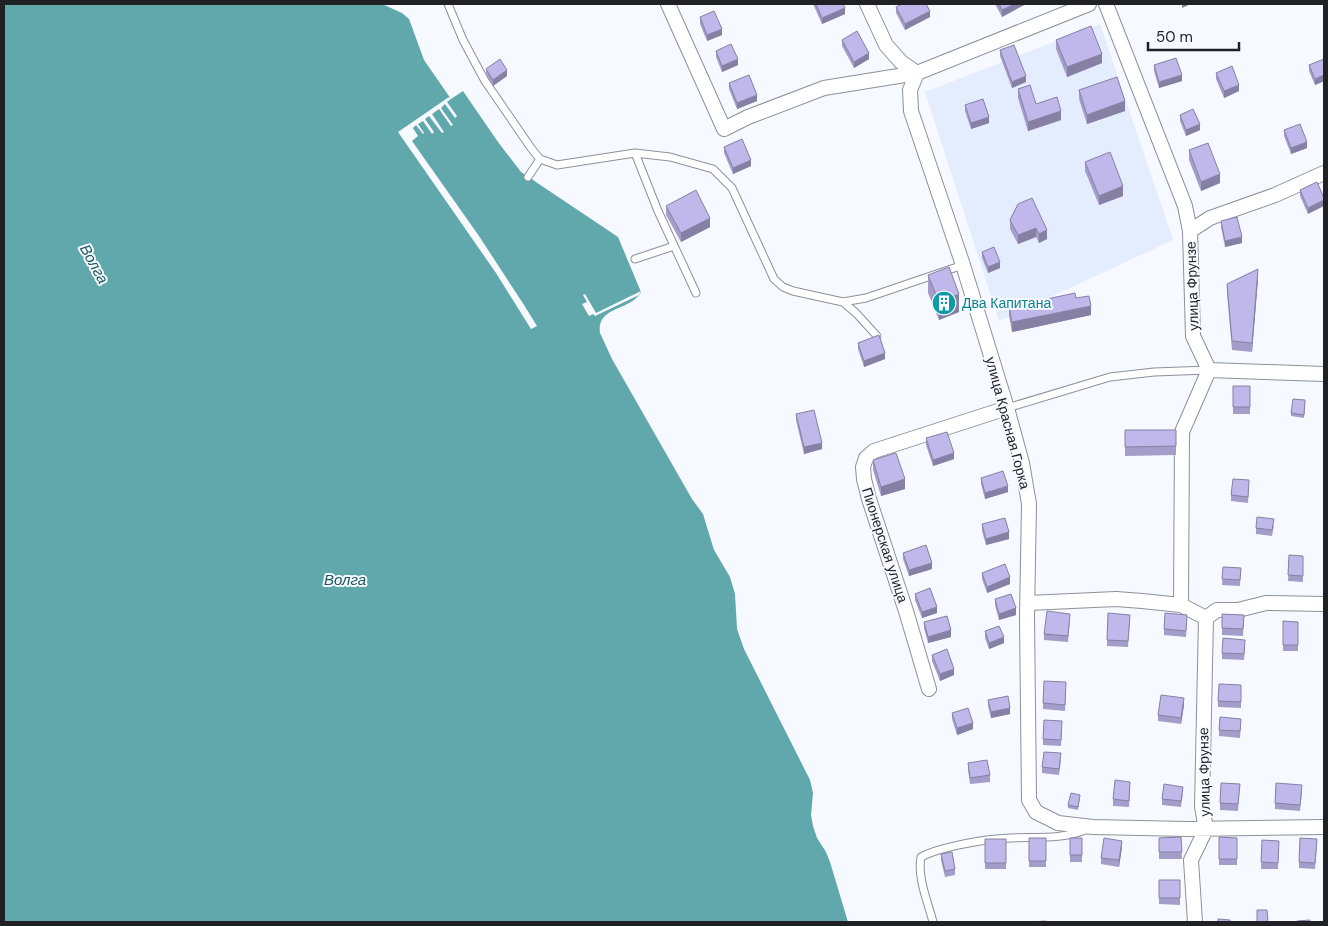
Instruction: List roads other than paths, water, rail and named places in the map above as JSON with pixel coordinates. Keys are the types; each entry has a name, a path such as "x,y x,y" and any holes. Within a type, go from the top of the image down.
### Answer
{"street":[{"path":"668,4 724,129 748,117 824,88 917,73 1089,4"},
{"path":"868,4 886,45 901,62 917,73"},
{"name":"улица Фрунзе","path":"1106,4 1184,206 1190,231 1193,336 1209,370"},
{"name":"улица Красная Горка","path":"917,73 910,90 911,111 1007,408 1022,463 1029,504 1029,800 1036,812 1058,823 1093,827 1206,829 1324,827"},
{"path":"1190,231 1210,218 1275,195 1324,172"},
{"path":"1181,605 1182,432 1209,370 1324,374"},
{"name":"Пионерская улица","path":"929,690 906,611 869,498 863,467 866,458 874,451 1007,408"},
{"path":"1028,603 1116,599 1181,605 1206,618 1217,610 1238,610 1266,602 1324,604"},
{"name":"улица Фрунзе","path":"1195,922 1191,860 1206,829 1202,808 1206,618"}],"lane":[{"path":"448,4 463,40 485,81 540,159 557,165 635,153 670,157 713,169 732,188 774,279 783,287 843,302 866,298 962,265"},
{"path":"635,153 658,211 696,293"},
{"path":"528,177 540,159"},
{"path":"658,211 666,207"},
{"path":"636,259 674,246"},
{"path":"843,302 877,336"},
{"path":"1007,408 1110,378 1154,372 1209,370"},
{"path":"934,922 919,866 921,857 931,851 996,839 1072,836 1093,827"}],"water":[{"name":"Волга","path":"4,4 382,4 402,13 409,19 424,60 451,99 463,91 521,172 618,237 641,292 630,303 603,318 600,324 600,333 612,359 692,499 703,514 714,550 730,577 735,594 737,629 744,649 810,780 813,793 811,815 813,826 817,838 830,862 848,922 4,922"}],"place":[{"name":"Два Капитана","path":"944,303"}]}
